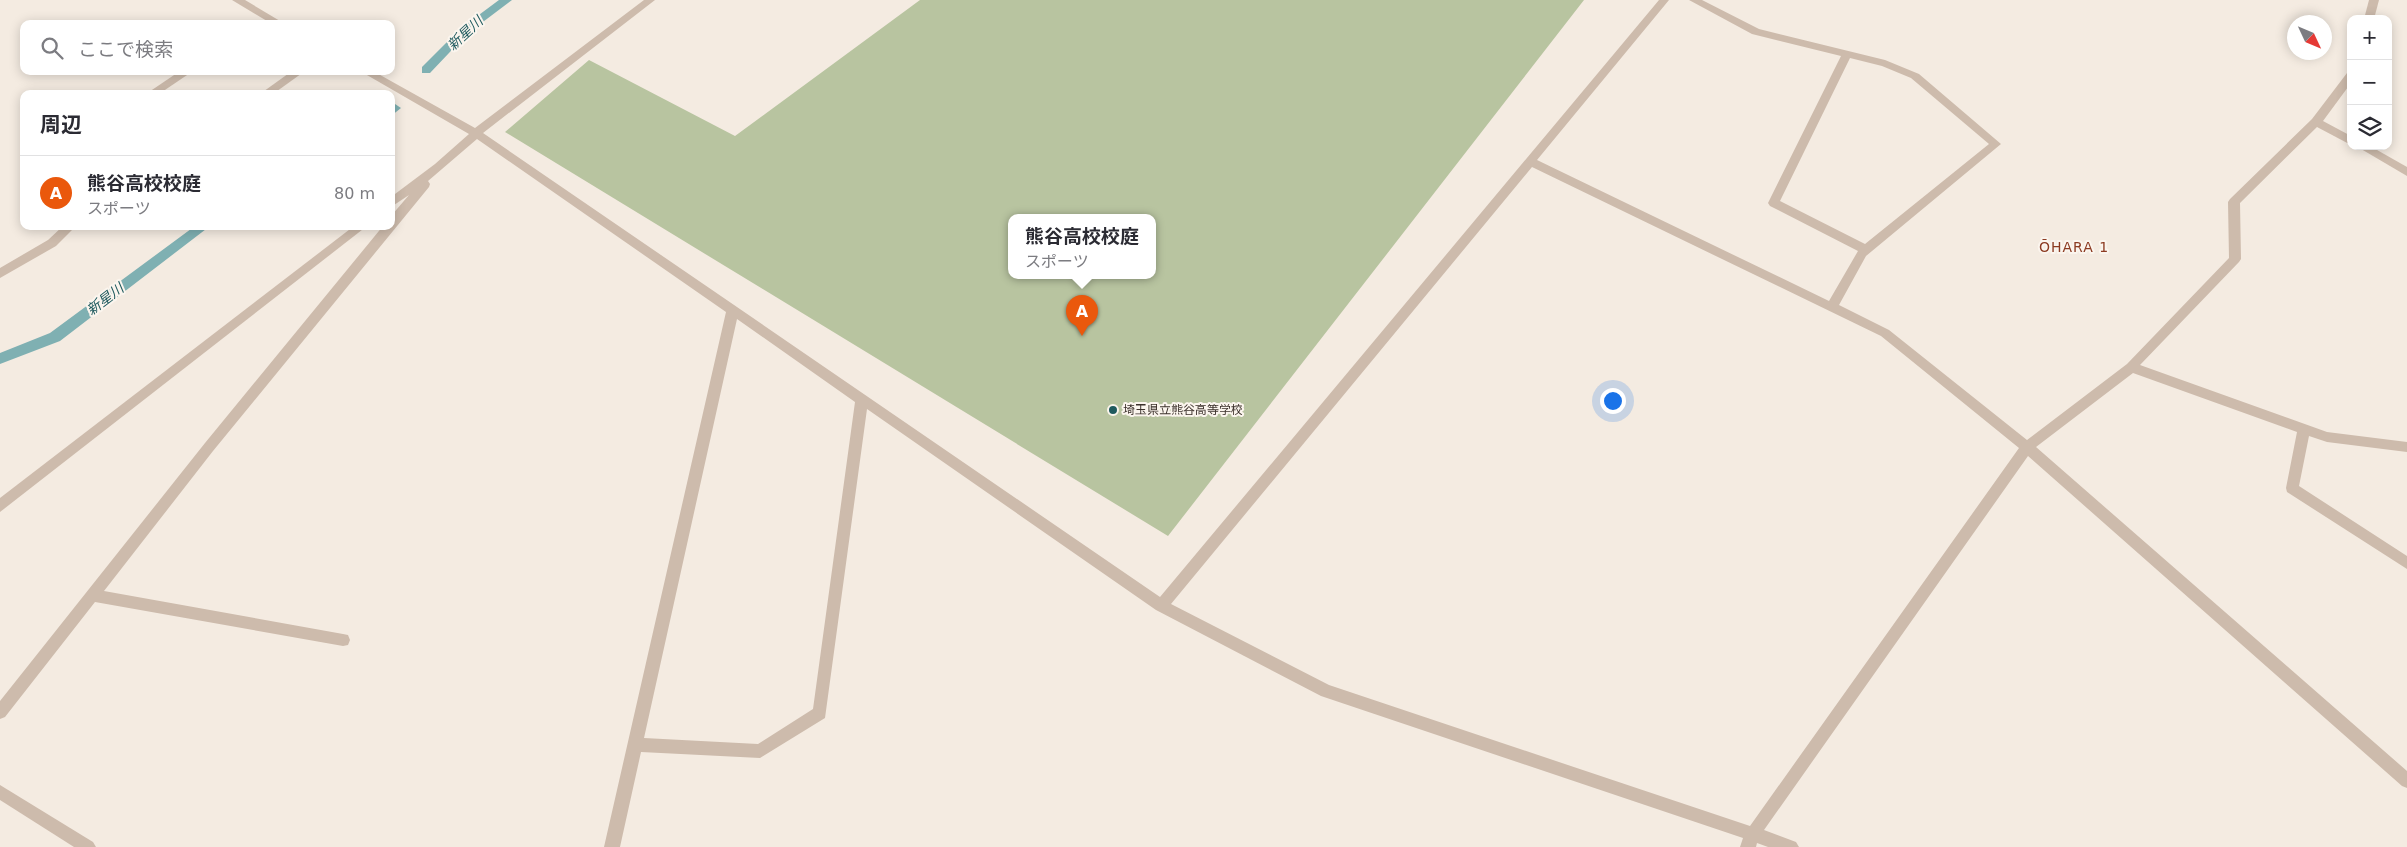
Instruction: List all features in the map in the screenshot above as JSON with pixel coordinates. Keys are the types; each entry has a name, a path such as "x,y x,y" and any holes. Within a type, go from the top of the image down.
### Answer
{"street":[{"path":"237,0 269,20"},
{"path":"395,200 439,167 476,133 650,0"},
{"path":"1161,606 1664,0"},
{"path":"1694,0 1756,32 1885,63 1915,76 1996,144 1862,253 1832,307"},
{"path":"2369,15 2374,0"},
{"path":"1847,54 1774,203 1866,250"},
{"path":"157,90 182,75"},
{"path":"271,90 294,75"},
{"path":"372,75 476,133 1161,606 1326,691 1750,841 1791,847"},
{"path":"1750,841 2027,446 2131,367 2235,259 2234,202 2316,122 2347,80"},
{"path":"2316,122 2347,139"},
{"path":"2368,150 2407,172"},
{"path":"1530,161 1885,333 2027,446 2407,781"},
{"path":"395,219 439,167"},
{"path":"0,274 52,243 66,230"},
{"path":"0,506 357,230"},
{"path":"0,712 209,446 386,230"},
{"path":"612,847 733,309"},
{"path":"2131,367 2327,437 2407,447"},
{"path":"635,746 760,751 820,713 862,398"},
{"path":"2304,430 2292,488 2407,563"},
{"path":"92,596 343,640"},
{"path":"0,792 88,847"}],"green space":[{"name":"埼玉県立熊谷高等学校","path":"920,0 1584,0 1168,536 505,132 589,60 735,136"}],"waterway":[{"name":"新星川","path":"426,70 464,32 507,0"},
{"name":"新星川","path":"0,359 55,337 199,230"}],"place":[{"name":"熊谷高校校庭","path":"1082,336"},
{"name":"埼玉県立熊谷高等学校","path":"1113,410"}],"district":[{"name":"ŌHARA 1","path":"2074,247"}]}
